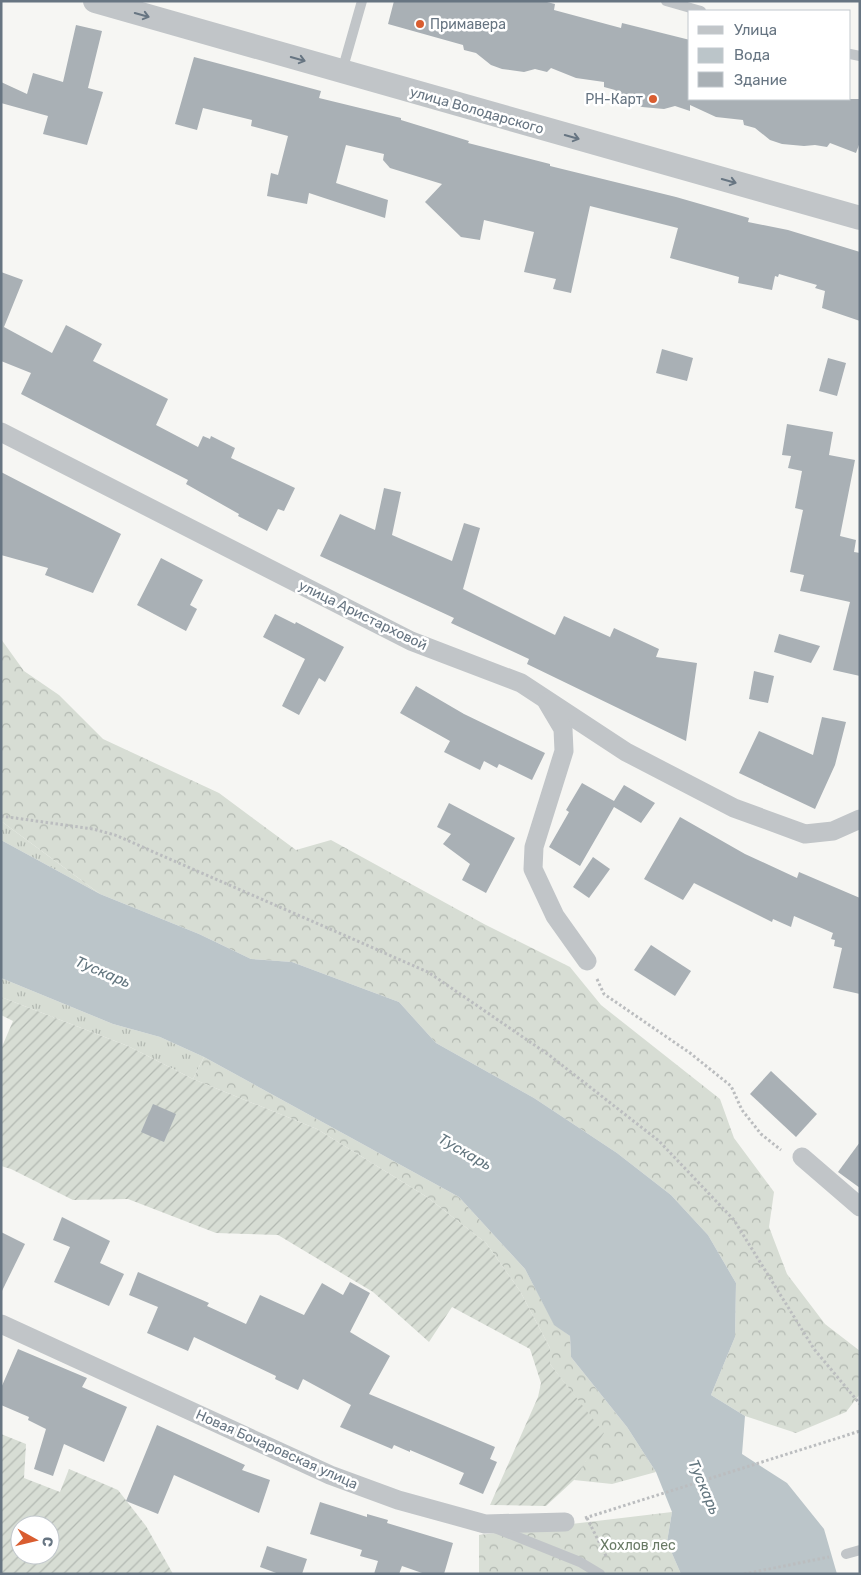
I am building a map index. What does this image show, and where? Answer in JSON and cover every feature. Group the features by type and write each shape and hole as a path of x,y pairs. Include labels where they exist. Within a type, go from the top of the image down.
{"street":[{"name":"улица Володарского","path":"95,1 860,218"},
{"name":"улица Аристарховой","path":"1,432 410,641 521,683 626,752 734,808 805,834 833,832 860,819"},
{"path":"545,699 562,729 564,751 534,847 533,869 555,916 587,962"},
{"path":"802,1157 860,1207"},
{"name":"Новая Бочаровская улица","path":"1,1324 330,1475 398,1500 485,1524 565,1522"}],"lane":[{"path":"342,72 362,1"},
{"path":"666,1 698,10"},
{"path":"485,1524 580,1562 600,1574"},
{"path":"846,1554 860,1550"}],"path":[{"path":"1,816 93,829 115,835 428,972 549,1056 659,1141 734,1220 814,1350 860,1404"},
{"path":"587,962 604,994 690,1052 731,1086 742,1110 761,1134 783,1152 802,1157"},
{"path":"610,1566 587,1518 860,1431"},
{"path":"744,1574 846,1554"}],"green space":[{"path":"1,639 24,671 59,695 103,739 219,793 296,850 331,840 484,924 570,967 601,1005 720,1099 734,1138 774,1192 769,1227 787,1274 825,1324 860,1351 860,1394 846,1412 796,1433 745,1416 711,1395 735,1337 736,1283 708,1235 671,1195 617,1153 534,1098 436,1043 399,1002 292,962 251,959 199,934 100,894 1,821"},
{"path":"1,821 100,894 1,840"},
{"path":"1,978 113,1024 160,1037 204,1057 193,1079 128,1046 1,997"},
{"path":"1,997 128,1046 193,1079 317,1129 427,1197 486,1243 520,1291 550,1348 550,1364 604,1433 574,1480 546,1506 490,1505 538,1397 541,1383 530,1349 452,1307 429,1342 373,1292 278,1235 216,1233 128,1199 73,1200 11,1169 1,1166 1,1049 13,1021 1,1015"},
{"path":"204,1057 459,1197 525,1269 554,1324 570,1336 571,1357 627,1427 656,1472 612,1484 574,1480 603,1433 550,1364 550,1348 520,1291 486,1243 427,1197 317,1129 193,1079"},
{"path":"1,1434 26,1444 24,1478 60,1492 69,1469 118,1490 146,1526 173,1574 1,1574"},
{"name":"Хохлов лес","path":"672,1512 667,1542 681,1574 479,1574 479,1535"}],"water":[{"name":"Тускарь","path":"1,840 100,894 199,934 251,959 292,962 399,1002 436,1043 534,1098 617,1153 671,1195 708,1235 736,1283 735,1337 711,1395 745,1416 742,1454 787,1483 824,1529 837,1574 681,1574 667,1542 672,1512 656,1472 627,1427 571,1357 570,1336 554,1325 525,1269 459,1197 204,1057 160,1037 113,1024 1,978"}],"building":[{"path":"394,1 543,1 555,4 554,10 621,28 622,23 688,40 688,100 860,99 860,142 856,153 830,143 827,147 782,144 770,140 755,128 744,125 743,120 716,117 690,105 690,111 675,106 664,109 642,107 630,102 615,90 604,87 604,82 576,78 551,68 547,72 535,69 524,72 502,69 491,65 476,53 464,50 463,45 388,24"},
{"path":"76,25 102,31 88,88 103,92 87,145 43,134 48,116 1,103 1,82 27,94 33,73 63,82"},
{"path":"194,57 321,91 319,98 401,118 401,120 469,141 468,143 550,164 550,166 676,197 749,218 748,222 788,230 860,252 860,321 822,308 825,291 815,288 817,285 779,274 778,277 775,276 772,290 738,283 739,277 670,258 678,228 590,206 571,293 553,289 556,279 524,272 534,232 484,220 480,240 461,237 425,202 442,184 390,168 383,160 384,154 346,145 336,183 388,200 385,218 309,193 307,204 267,196 271,173 278,175 288,136 251,126 252,120 203,108 197,130 175,124"},
{"path":"1,272 23,280 4,327 52,353 66,325 102,344 93,361 168,399 156,425 198,447 203,436 210,439 211,436 235,448 231,458 295,488 284,511 278,509 267,531 238,516 239,514 186,484 188,480 21,394 31,373 1,361"},
{"path":"662,349 693,358 687,381 656,373"},
{"path":"828,358 846,363 837,396 819,391"},
{"path":"787,424 833,432 829,455 855,460 840,536 856,540 854,552 860,553 860,676 833,670 850,602 800,591 804,575 790,572 803,510 795,508 802,471 788,468 791,456 782,455"},
{"path":"1,472 121,534 93,593 45,575 48,568 1,555"},
{"path":"384,488 401,492 392,535 452,561 464,523 480,528 463,589 555,635 564,616 610,637 614,628 659,649 656,657 697,663 686,741 527,664 529,659 451,623 454,618 320,556 340,514 375,530"},
{"path":"161,558 203,580 190,605 197,609 186,631 137,605"},
{"path":"275,614 295,624 296,622 344,647 325,682 319,678 299,715 282,706 305,659 263,637"},
{"path":"779,634 820,646 811,663 774,652"},
{"path":"754,671 774,676 768,703 749,699"},
{"path":"416,686 464,714 545,753 532,780 499,764 497,768 484,761 480,770 444,752 450,741 400,713"},
{"path":"822,717 846,722 835,765 815,809 739,773 759,731 813,755"},
{"path":"582,783 614,801 624,785 655,803 641,823 614,807 580,866 549,847 569,812 566,810"},
{"path":"449,803 515,838 486,893 462,880 470,864 443,844 451,834 437,827"},
{"path":"680,817 745,854 797,878 799,872 860,898 860,994 833,988 842,948 834,946 835,940 831,939 833,933 794,916 791,927 773,919 772,922 694,883 683,900 644,879"},
{"path":"593,857 610,869 589,898 573,887"},
{"path":"651,945 691,971 675,996 634,970"},
{"path":"771,1071 817,1114 796,1137 750,1094"},
{"path":"153,1104 176,1114 164,1142 141,1132"},
{"path":"860,1142 860,1188 838,1172"},
{"path":"62,1217 110,1241 100,1263 124,1274 109,1306 54,1282 70,1247 53,1240"},
{"path":"1,1232 25,1244 1,1293"},
{"path":"138,1272 209,1303 207,1306 246,1324 260,1295 304,1315 322,1283 343,1295 350,1282 370,1293 350,1332 390,1356 369,1394 495,1447 490,1459 497,1462 483,1494 459,1484 464,1473 410,1450 410,1452 394,1445 392,1449 340,1427 351,1405 303,1379 298,1390 275,1379 276,1376 194,1337 188,1351 147,1333 158,1307 129,1295"},
{"path":"18,1349 87,1378 82,1387 127,1407 104,1462 64,1444 53,1476 34,1469 46,1429 28,1420 29,1417 1,1405 1,1388"},
{"path":"157,1425 245,1465 242,1470 270,1480 259,1513 174,1475 158,1514 126,1501"},
{"path":"320,1502 367,1517 367,1514 388,1520 387,1523 453,1543 444,1574 425,1574 402,1566 399,1574 374,1574 378,1561 360,1556 362,1550 310,1534"},
{"path":"267,1546 307,1559 302,1574 279,1574 260,1567"}],"place":[{"name":"Примавера","path":"420,24"},
{"name":"РН-Карт","path":"653,99"}]}
